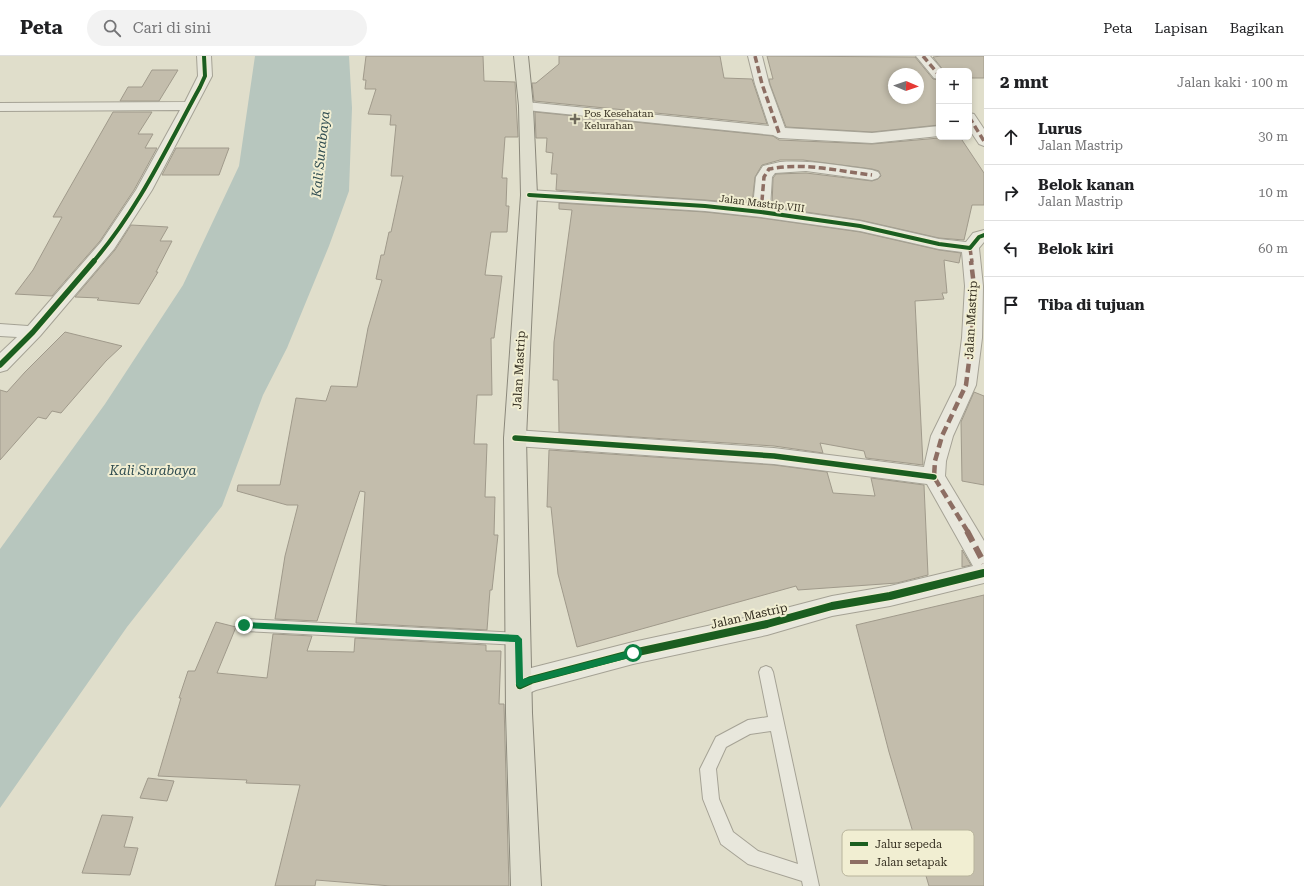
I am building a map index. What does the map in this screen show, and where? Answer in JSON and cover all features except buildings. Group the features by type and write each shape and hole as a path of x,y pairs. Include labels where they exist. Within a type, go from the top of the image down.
{"main road":[{"name":"Jalan Mastrip","path":"521,56 526,106 529,195 515,438 518,639 526,886"}],"street":[{"path":"0,365 33,332 108,245 144,190 190,106 205,76 204,56"},
{"path":"756,56 762,84 779,133"},
{"path":"923,56 936,71"},
{"path":"0,107 190,106"},
{"path":"526,106 779,133 872,138 936,131"},
{"path":"974,123 984,141"},
{"path":"761,212 764,177 769,169 784,166 872,175"},
{"name":"Jalan Mastrip VIII","path":"529,195 705,206 761,212 860,226 939,244 977,242"},
{"name":"Jalan Mastrip","path":"934,477 935,461 942,436 966,385 972,338 977,242"},
{"path":"0,330 33,332"},
{"path":"515,438 774,456 934,477 968,533 984,563"},
{"name":"Jalan Mastrip","path":"520,685 532,680 633,653 766,624 832,606 890,596 984,573"}],"lane":[{"path":"244,625 518,639"},
{"path":"766,672 809,880"},
{"path":"776,723 748,727 721,742 708,769 711,799 727,838 754,858 809,880"}],"water":[{"name":"Kali Surabaya","path":"255,56 349,56 352,108 349,191 329,246 287,348 263,395 222,506 127,627 0,808 0,549 105,404 183,285 239,166"}],"marked path":[{"path":"755,56 762,84 779,133"},
{"path":"923,56 936,71"},
{"path":"972,122 984,141"},
{"path":"761,212 764,177 769,169 792,166 872,175"},
{"path":"970,248 974,286 972,338 966,385 942,436 935,461 934,477 968,533 984,563"}],"cycle path":[{"path":"0,365 33,332 108,245 144,190 200,87 205,76 204,56"},
{"path":"529,195 705,206 761,212 860,226 939,244 970,248 979,237 984,235"},
{"path":"515,438 774,456 934,477"},
{"path":"520,685 531,680 633,653 767,624 832,606 890,596 984,573"}],"place":[{"name":"Pos Kesehatan Kelurahan","path":"575,119"}],"route":[{"path":"244,625 518,639 520,685 532,680 633,653"}]}
